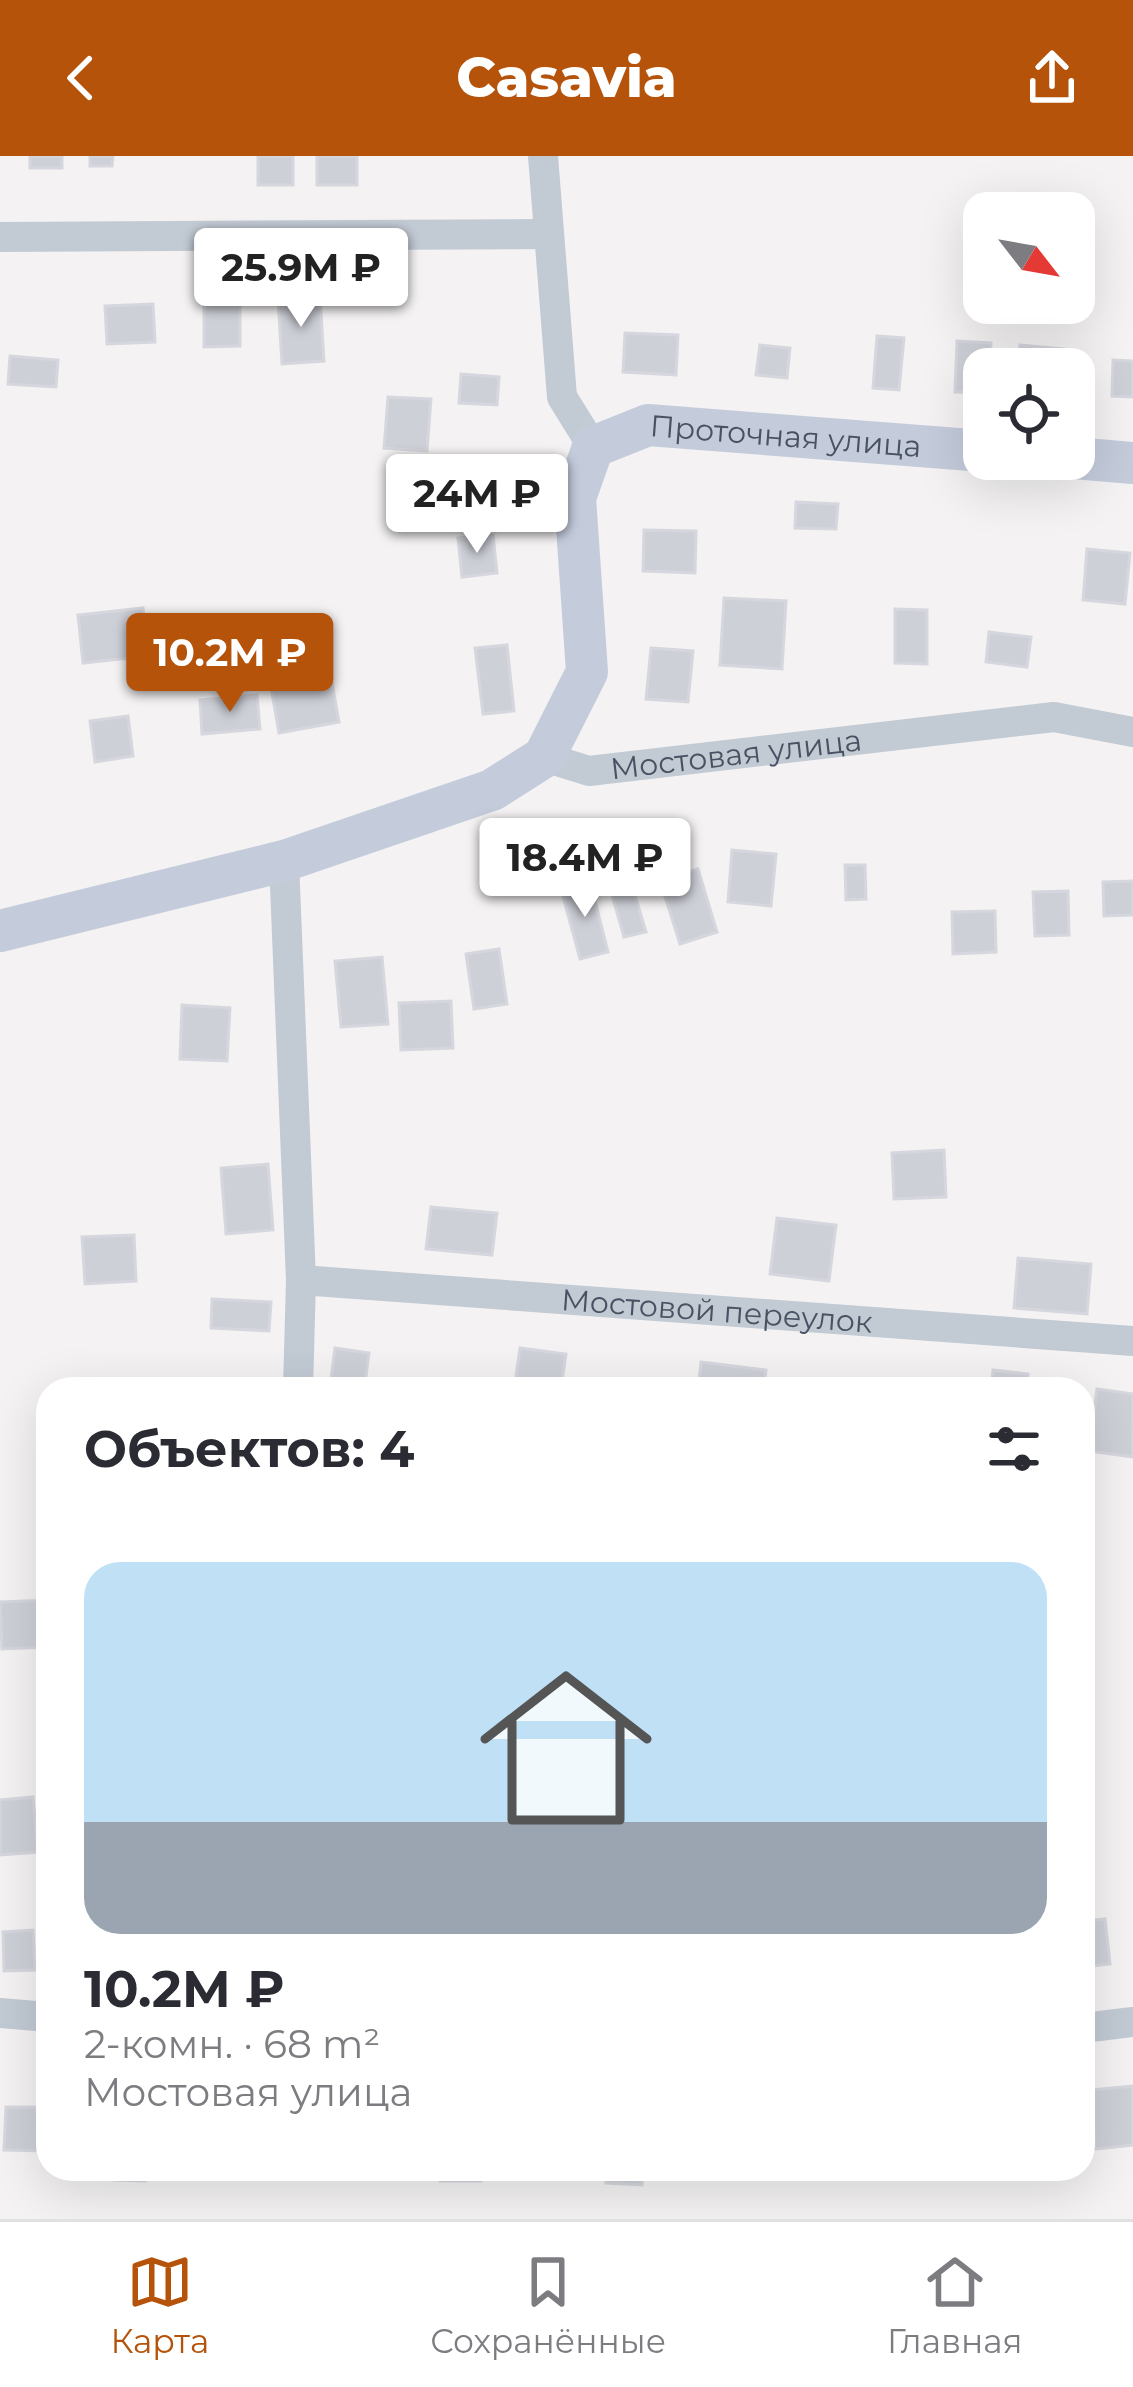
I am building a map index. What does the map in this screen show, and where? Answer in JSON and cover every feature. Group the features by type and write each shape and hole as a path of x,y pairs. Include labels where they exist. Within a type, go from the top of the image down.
{"street":[{"path":"0,932 284,861 492,790 544,758 587,672 575,497 593,447 562,397 543,156"},
{"path":"0,237 548,234"},
{"name":"Проточная улица","path":"593,447 649,425 963,449"},
{"path":"1095,460 1133,463"},
{"name":"Мостовая улица","path":"544,758 589,771 1054,716 1133,732"},
{"path":"284,861 301,1280 298,1377"},
{"name":"Мостовой переулок","path":"301,1280 1133,1341"},
{"path":"0,2013 36,2016"},
{"path":"1095,2027 1133,2022"}],"building":[{"path":"30,156 62,156 62,168 30,168"},
{"path":"90,156 113,156 112,166 90,166"},
{"path":"258,156 293,156 293,185 258,185"},
{"path":"317,156 357,156 357,185 317,185"},
{"path":"320,297 324,361 282,364 278,299"},
{"path":"153,304 155,342 107,344 105,306"},
{"path":"204,305 240,305 240,346 204,347"},
{"path":"625,333 678,335 676,375 623,372"},
{"path":"877,336 904,338 899,390 873,388"},
{"path":"957,341 991,343 991,348 963,348 963,392 955,392"},
{"path":"760,345 790,348 787,378 756,375"},
{"path":"10,356 58,360 56,387 8,384"},
{"path":"1113,360 1133,361 1133,397 1112,396"},
{"path":"461,374 499,377 497,405 459,403"},
{"path":"388,397 431,399 427,451 384,448"},
{"path":"796,502 838,504 836,529 795,528"},
{"path":"644,530 696,531 695,573 643,571"},
{"path":"493,535 497,573 462,577 458,538"},
{"path":"1087,549 1130,553 1125,604 1083,600"},
{"path":"724,598 786,601 782,669 720,665"},
{"path":"143,608 148,656 83,663 78,615"},
{"path":"895,609 927,610 927,664 895,663"},
{"path":"989,632 1031,637 1027,667 986,662"},
{"path":"507,645 514,711 483,714 475,648"},
{"path":"651,648 693,651 688,702 646,699"},
{"path":"327,654 339,722 279,733 267,665"},
{"path":"257,695 260,729 202,734 200,700"},
{"path":"128,716 133,756 95,762 90,721"},
{"path":"732,850 776,854 771,906 728,902"},
{"path":"845,865 865,865 866,899 846,900"},
{"path":"698,869 717,932 680,944 660,881"},
{"path":"590,881 608,952 580,959 561,889"},
{"path":"1133,881 1133,915 1104,916 1103,882"},
{"path":"631,882 646,932 624,937 610,888"},
{"path":"1068,891 1069,935 1035,936 1033,892"},
{"path":"995,911 996,952 953,954 952,912"},
{"path":"499,949 507,1004 474,1009 466,954"},
{"path":"382,957 388,1024 341,1027 335,961"},
{"path":"451,1001 453,1048 401,1050 399,1003"},
{"path":"182,1005 230,1008 227,1061 180,1059"},
{"path":"944,1150 946,1197 894,1199 892,1153"},
{"path":"268,1164 273,1230 226,1234 221,1168"},
{"path":"431,1207 497,1213 492,1255 426,1249"},
{"path":"777,1218 836,1225 829,1281 770,1274"},
{"path":"134,1235 136,1281 85,1284 82,1237"},
{"path":"1018,1258 1091,1264 1087,1314 1014,1308"},
{"path":"212,1299 271,1302 269,1331 211,1328"},
{"path":"335,1348 369,1353 366,1377 331,1377"},
{"path":"520,1348 566,1354 563,1377 516,1377"},
{"path":"701,1362 766,1370 765,1377 699,1377"},
{"path":"993,1370 1028,1374 1028,1377 992,1377"},
{"path":"1097,1389 1133,1394 1133,1457 1095,1452"},
{"path":"36,1600 36,1648 2,1649 0,1602"},
{"path":"33,1797 36,1852 0,1855 0,1800"},
{"path":"1105,1919 1110,1964 1095,1966 1095,1920"},
{"path":"33,1930 35,1970 4,1971 3,1932"},
{"path":"1133,2086 1133,2145 1095,2149 1095,2090"},
{"path":"6,2107 36,2107 36,2151 4,2150"},
{"path":"606,2181 642,2181 642,2185"}]}
